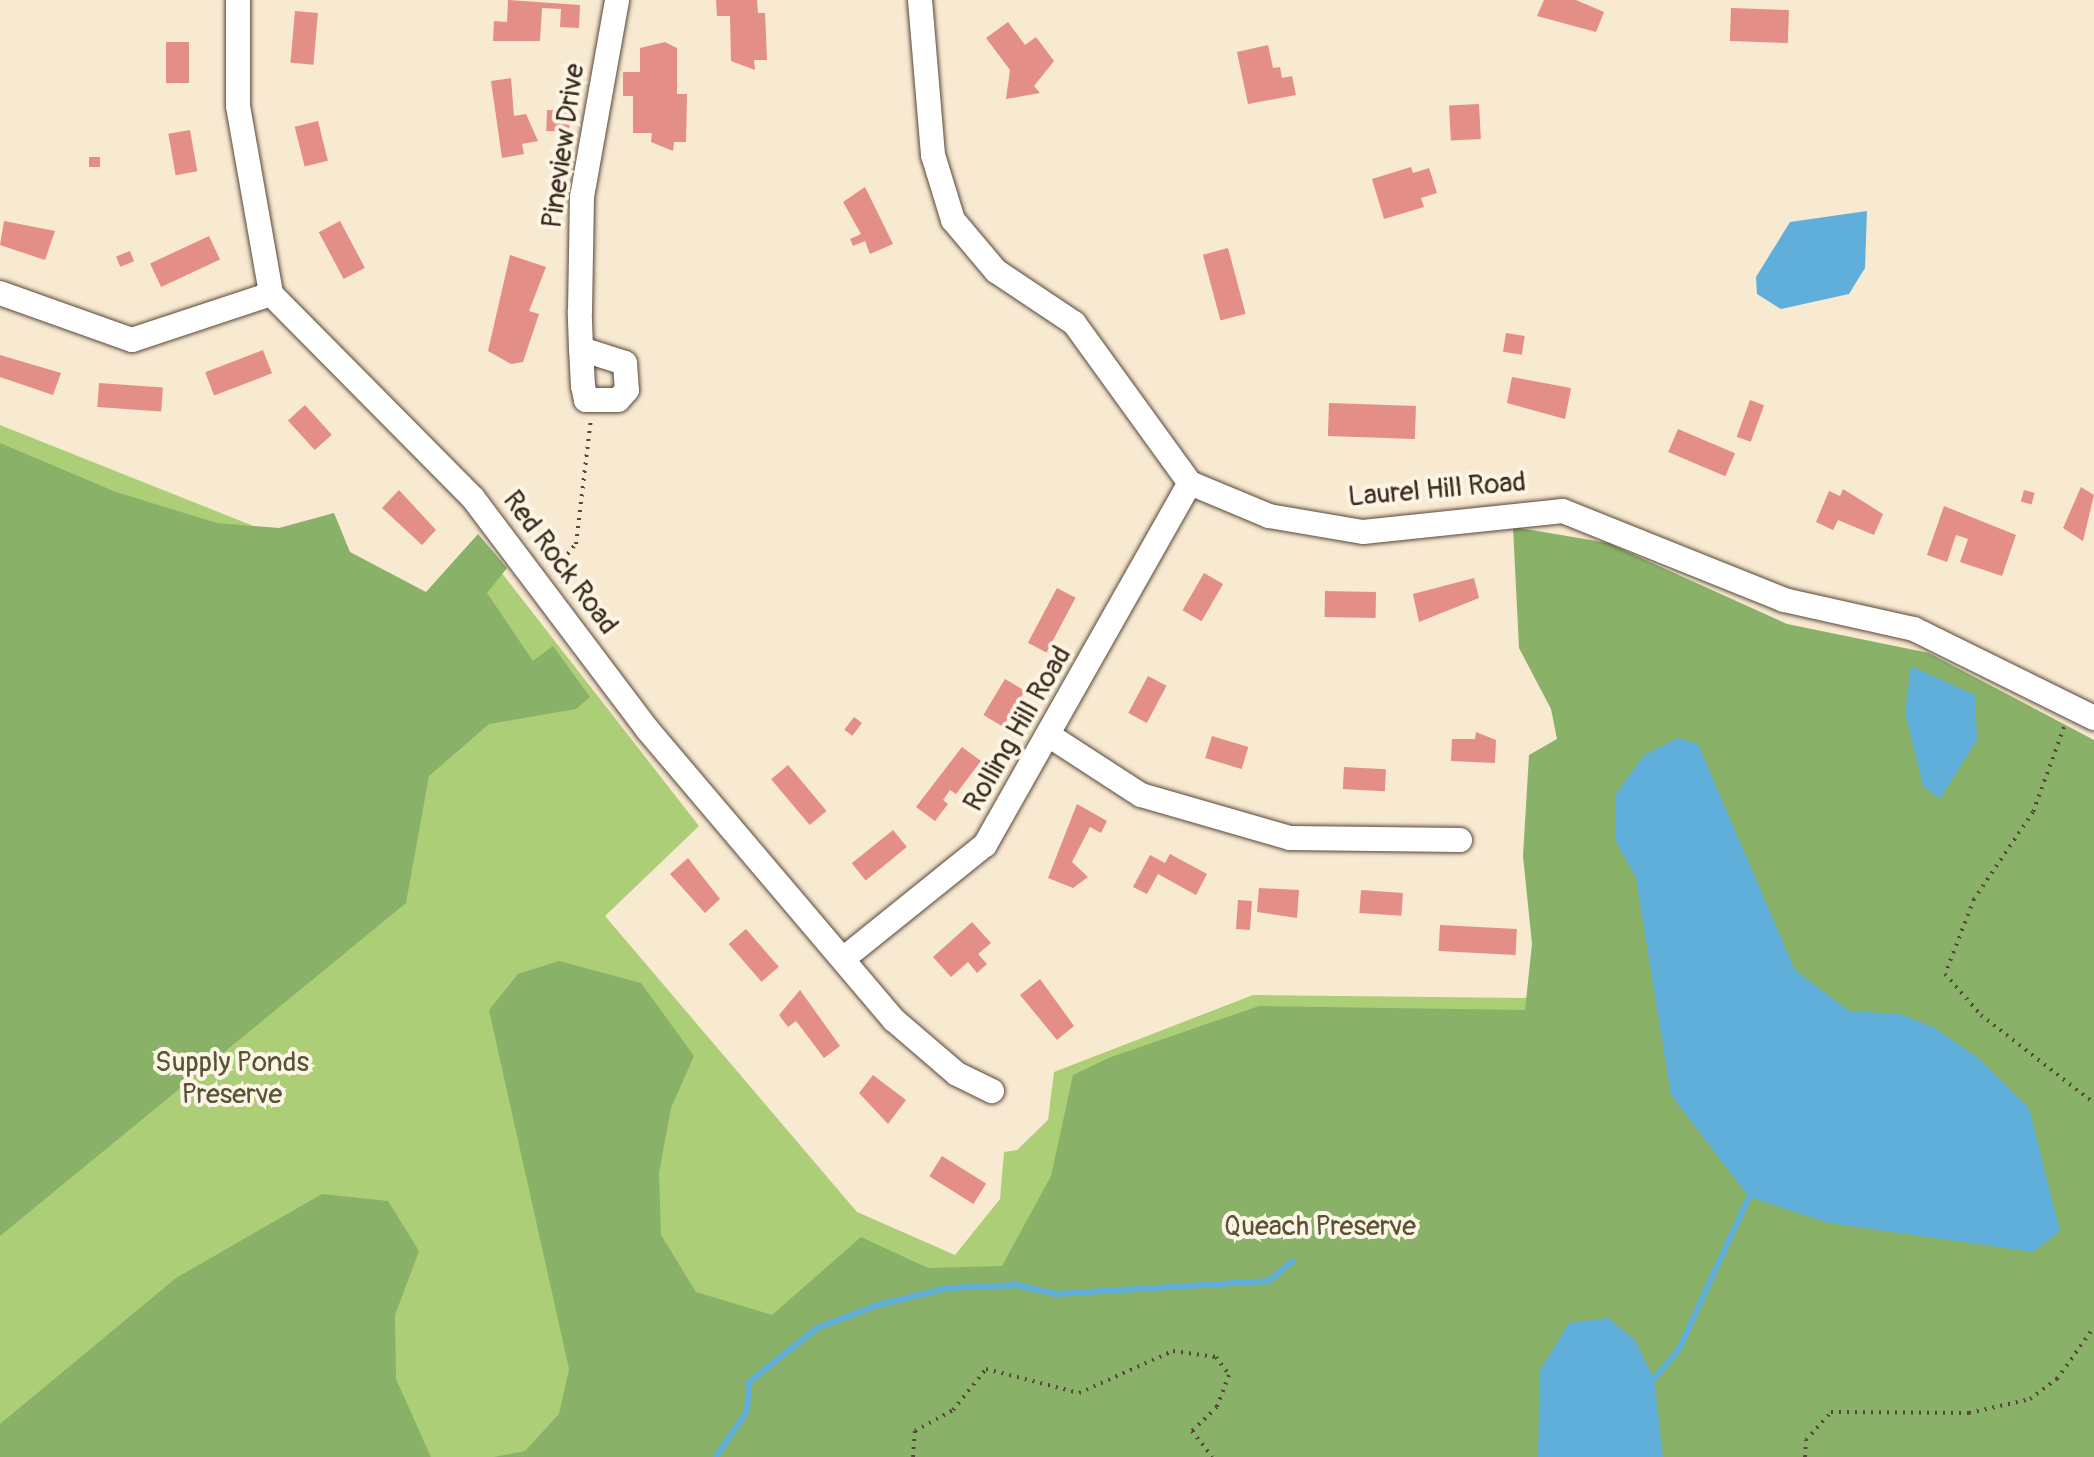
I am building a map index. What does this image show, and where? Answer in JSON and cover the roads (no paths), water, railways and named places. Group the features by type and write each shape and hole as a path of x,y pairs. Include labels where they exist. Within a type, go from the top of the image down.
{"street":[{"path":"0,293 132,340 271,294 238,106 238,0"},
{"name":"Pineview Drive","path":"581,349 613,355 629,374 618,400 596,406 586,400 581,349 582,197 617,0"},
{"path":"920,0 933,155 953,220 996,271 1074,323 1190,483"},
{"name":"Red Rock Road","path":"271,294 473,498 647,729 894,1020 957,1074 992,1091"},
{"name":"Laurel Hill Road","path":"1190,483 1269,516 1363,532 1563,511 1784,600 1914,629 2085,712"},
{"name":"Rolling Hill Road","path":"843,959 985,845 1050,736 1190,483"},
{"path":"1050,736 1141,795 1290,838 1460,840"}],"water":[{"path":"1867,211 1865,268 1849,294 1781,309 1757,294 1756,277 1790,222"},
{"path":"1911,666 1975,695 1977,740 1940,799 1923,786 1905,712"},
{"path":"1678,738 1698,744 1795,970 1849,1011 1900,1014 1933,1027 1977,1057 2029,1108 2060,1231 2033,1252 1829,1223 1749,1197 1671,1095 1636,878 1615,839 1615,795 1644,755"},
{"path":"1608,1318 1635,1340 1654,1379 1663,1457 1538,1457 1540,1370 1569,1323"}],"waterway":[{"path":"1654,1379 1679,1349 1749,1197"},
{"path":"716,1457 747,1411 749,1382 817,1328 878,1305 948,1288 1017,1285 1055,1294 1269,1281 1293,1261"}],"park label":[{"name":"Supply Ponds Preserve","path":"232,1079"},
{"name":"Queach Preserve","path":"1320,1227"}]}
